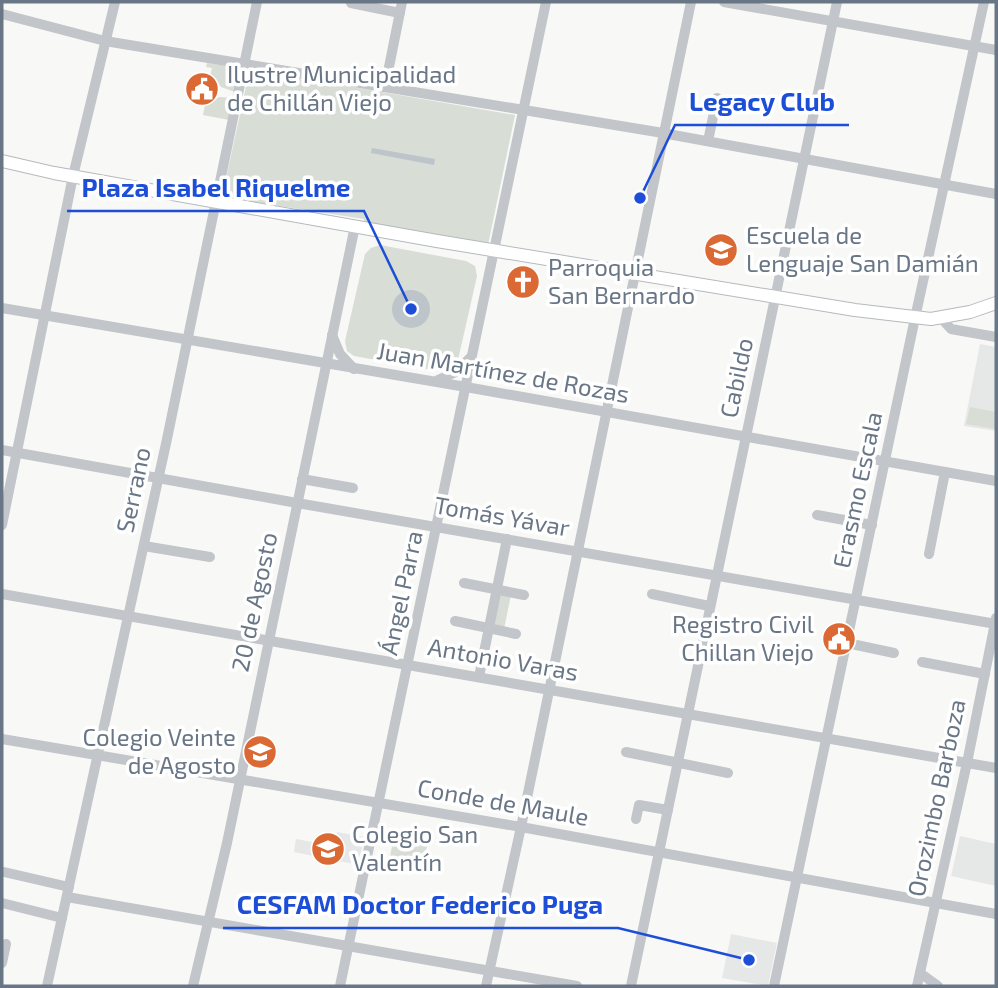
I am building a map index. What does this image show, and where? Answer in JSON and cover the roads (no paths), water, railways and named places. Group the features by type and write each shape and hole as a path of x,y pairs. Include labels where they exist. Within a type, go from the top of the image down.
{"main road":[{"path":"2,161 54,173"},
{"path":"2,168 73,176 634,274 915,318 941,318 971,312 996,303"}],"street":[{"path":"2,518 73,176 115,2"},
{"name":"Serrano","path":"47,986 159,477 257,2"},
{"path":"385,87 402,2"},
{"name":"Ángel Parra","path":"340,986 546,2"},
{"path":"486,986 691,2"},
{"path":"724,2 996,50"},
{"name":"Cabildo","path":"631,986 837,2"},
{"name":"Erasmo Escala","path":"774,986 984,2"},
{"path":"351,3 400,13"},
{"path":"2,15 105,41 664,133 996,194"},
{"path":"708,141 717,99"},
{"name":"20 de Agosto","path":"194,986 240,779 355,226"},
{"name":"Juan Martínez de Rozas","path":"2,308 607,411 996,481"},
{"path":"941,318 951,328 996,337"},
{"path":"332,335 340,354 354,369"},
{"path":"435,382 456,372 473,356"},
{"name":"Tomás Yávar","path":"2,450 437,528 996,622"},
{"path":"929,554 945,472"},
{"path":"302,478 354,488"},
{"path":"817,515 872,526"},
{"path":"478,677 508,540"},
{"path":"144,546 210,557"},
{"path":"464,583 524,595"},
{"name":"Antonio Varas","path":"2,594 996,768"},
{"path":"652,594 709,606"},
{"path":"455,621 516,634"},
{"name":"Orozimbo Barboza","path":"917,986 968,763 996,622"},
{"path":"847,643 894,653"},
{"path":"922,662 985,674"},
{"name":"Conde de Maule","path":"2,739 521,827 996,914"},
{"path":"626,751 728,773"},
{"path":"636,819 639,805 668,810"},
{"path":"4,872 68,892 208,921 577,986"},
{"path":"2,903 62,918"},
{"path":"2,959 6,944"},
{"path":"920,973 939,986"}],"place":[{"name":"Ilustre Municipalidad de Chillán Viejo","path":"202,89"},
{"name":"Legacy Club","path":"640,198"},
{"name":"Escuela de Lenguaje San Damián","path":"721,250"},
{"name":"Parroquia San Bernardo","path":"523,282"},
{"name":"Plaza Isabel Riquelme","path":"411,309"},
{"name":"Registro Civil Chillan Viejo","path":"839,639"},
{"name":"Colegio Veinte de Agosto","path":"260,752"},
{"name":"Colegio San Valentín","path":"328,849"},
{"name":"CESFAM Doctor Federico Puga","path":"749,960"}]}
